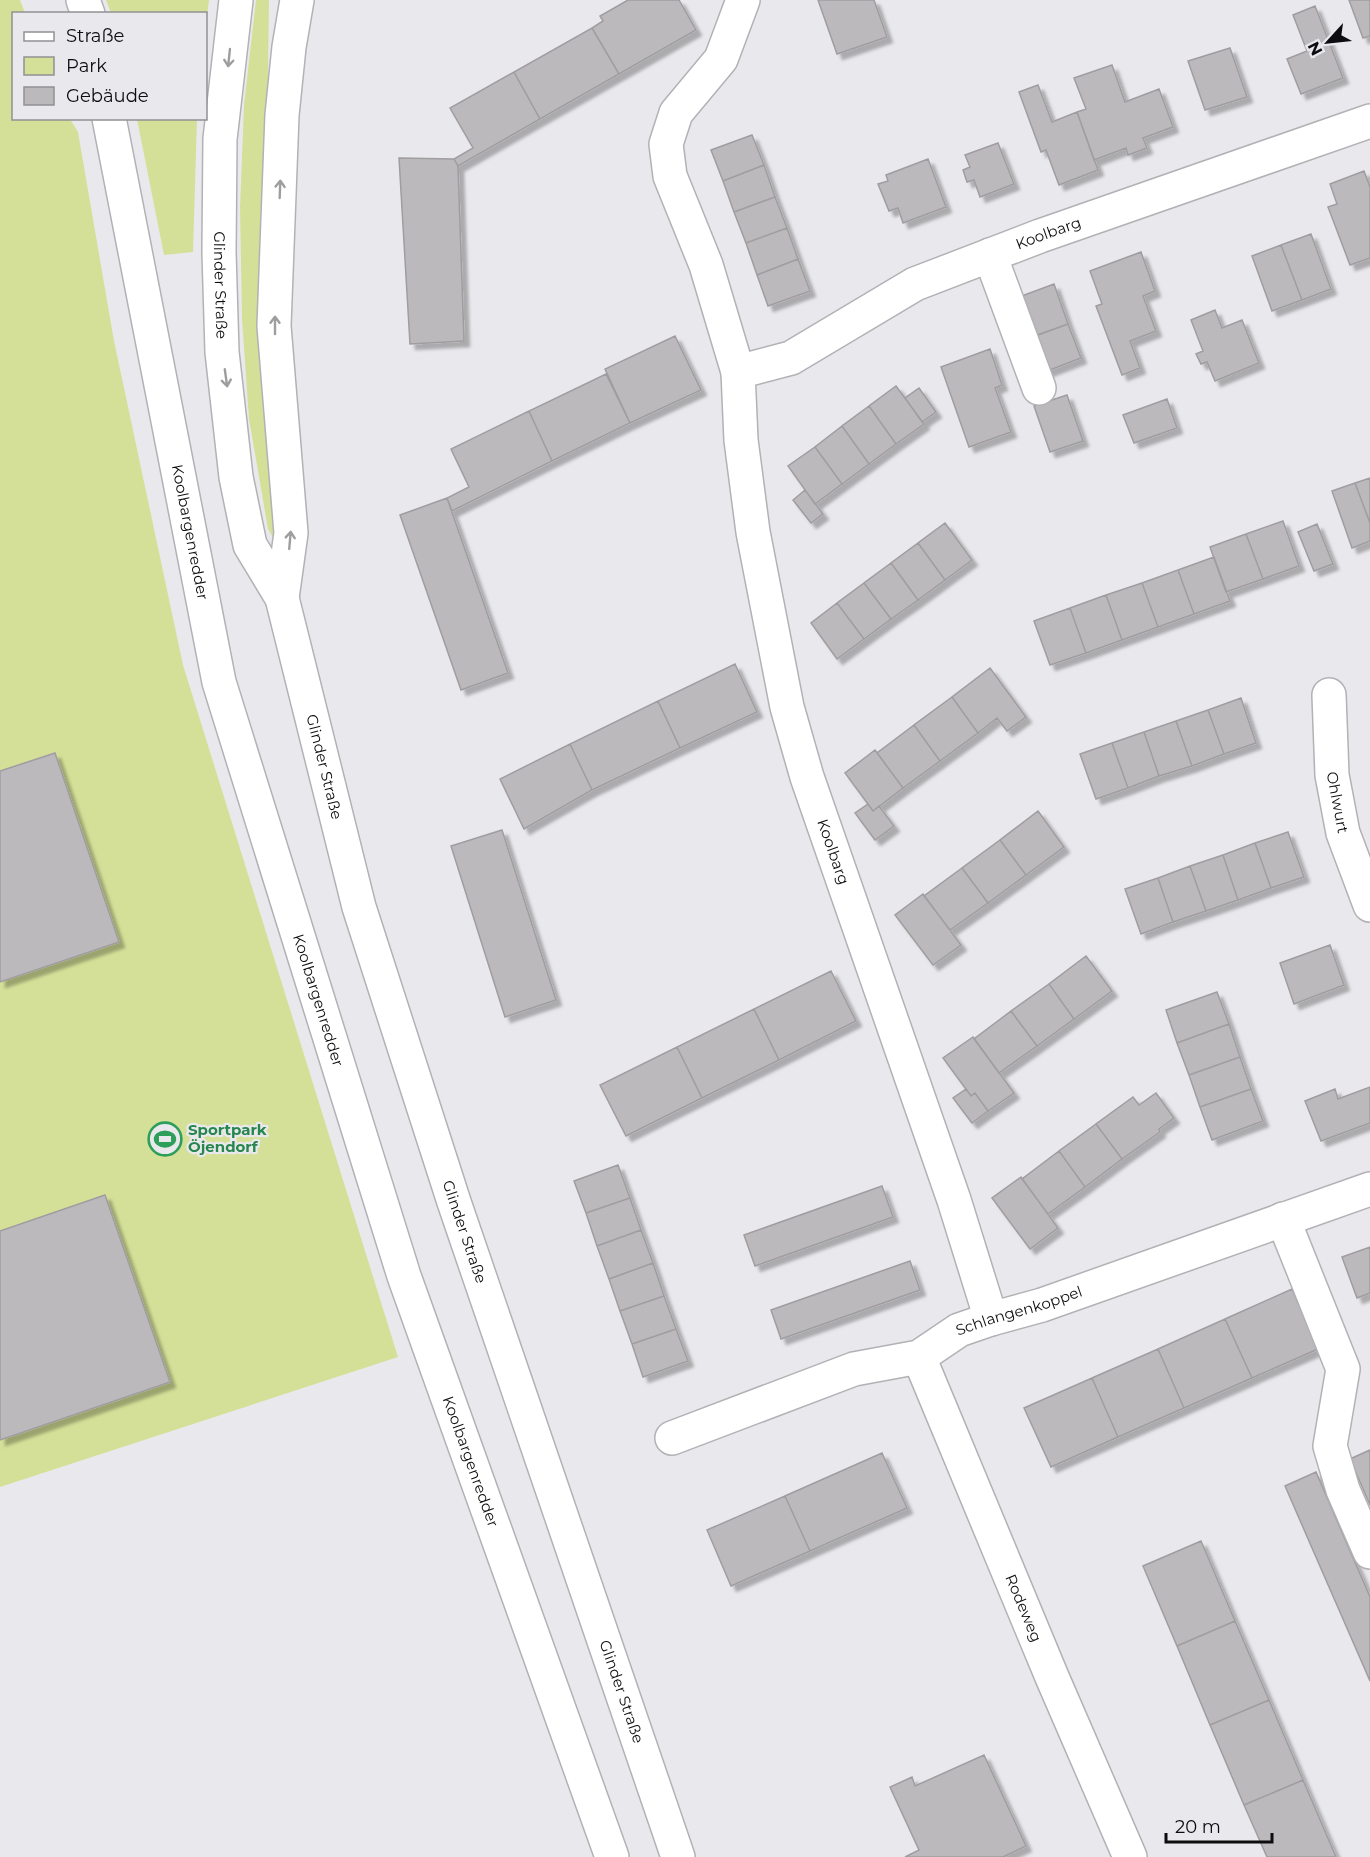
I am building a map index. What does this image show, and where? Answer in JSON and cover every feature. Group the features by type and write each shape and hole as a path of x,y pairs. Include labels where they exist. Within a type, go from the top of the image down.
{"street":[{"name":"Glinder Straße","path":"236,0 220,139 219,252 222,352 236,477 250,544 282,598 359,907 454,1202 678,1857"},
{"name":"Glinder Straße","path":"282,598 291,533 274,326 282,115 289,47 297,0"},
{"name":"Koolbarg","path":"743,0 722,59 676,113 666,144 670,176 706,266 738,372 741,440 753,532 787,707 807,777 954,1200 991,1319"},
{"name":"Koolbargenredder","path":"109,120 219,682 405,1276 612,1857"},
{"name":"Koolbarg","path":"738,372 791,358 915,284 1040,236 1370,121"},
{"path":"990,255 1039,388"},
{"name":"Ohlwurt","path":"1329,695 1332,775 1343,832 1370,904"},
{"name":"Schlangenkoppel","path":"672,1438 854,1369 919,1357 959,1330 1041,1305 1370,1189"},
{"path":"1284,1219 1343,1370 1330,1446 1343,1490 1370,1552"},
{"name":"Rodeweg","path":"919,1357 1052,1677 1130,1857"}],"green space":[{"name":"Sportpark Öjendorf","path":"0,0 20,0 25,12 12,12 12,120 71,120 78,132 114,341 183,665 398,1357 0,1487"},
{"path":"106,0 209,0 207,16 207,12 111,12"},
{"path":"256,0 269,0 267,154 280,528 274,539 268,529 249,419 242,319 240,208 244,105"},
{"path":"137,120 197,120 193,252 164,255"}],"building":[{"path":"628,0 679,0 696,30 619,74 592,28 603,21 600,16"},
{"path":"818,0 874,0 887,37 837,54"},
{"path":"1349,0 1370,0 1370,36 1363,38"},
{"path":"1315,6 1343,78 1301,94 1287,59 1307,51 1293,15"},
{"path":"592,28 619,74 540,119 514,72"},
{"path":"1230,48 1247,97 1205,110 1188,61"},
{"path":"1112,65 1125,102 1159,89 1173,127 1143,138 1147,148 1128,155 1126,148 1094,160 1077,112 1086,109 1074,78"},
{"path":"514,72 540,119 458,166 454,159 473,148 450,108"},
{"path":"1038,85 1052,122 1077,112 1098,170 1059,185 1046,150 1041,152 1019,92"},
{"path":"752,135 764,165 723,181 711,150"},
{"path":"998,143 1014,184 980,197 974,180 967,182 963,170 970,167 965,155"},
{"path":"399,158 454,159 458,166 464,341 410,344"},
{"path":"928,159 946,207 903,223 898,208 889,211 878,184 888,181 886,175"},
{"path":"764,165 775,197 734,212 723,181"},
{"path":"1364,171 1370,187 1370,258 1350,265 1328,207 1337,204 1330,184"},
{"path":"775,197 787,228 746,243 734,212"},
{"path":"787,228 798,259 757,275 746,243"},
{"path":"1311,234 1331,289 1302,300 1281,245"},
{"path":"1281,245 1302,300 1272,311 1252,256"},
{"path":"1141,252 1155,291 1143,296 1156,331 1130,341 1140,368 1122,375 1096,306 1102,304 1090,271"},
{"path":"798,259 810,291 768,306 757,275"},
{"path":"1054,284 1068,324 1026,339 1011,300"},
{"path":"1215,310 1222,328 1242,320 1259,363 1215,381 1207,362 1201,364 1196,354 1203,351 1191,320"},
{"path":"1068,324 1081,358 1042,373 1030,338"},
{"path":"675,336 701,390 630,423 605,369"},
{"path":"990,349 1002,385 995,388 1011,432 969,447 941,367"},
{"path":"606,374 630,423 552,461 529,411"},
{"path":"896,386 924,424 896,444 869,406"},
{"path":"919,388 936,412 922,422 905,398"},
{"path":"1067,395 1083,441 1050,452 1034,406"},
{"path":"1167,399 1177,428 1134,443 1123,415"},
{"path":"869,406 896,444 869,464 842,426"},
{"path":"529,411 552,461 452,511 447,498 469,487 451,449"},
{"path":"842,426 869,464 842,484 815,447"},
{"path":"815,447 842,484 815,504 788,466"},
{"path":"1370,478 1370,523 1355,483"},
{"path":"1355,483 1370,523 1370,541 1352,548 1332,491"},
{"path":"805,490 823,514 811,523 793,500"},
{"path":"447,498 508,673 461,690 400,515"},
{"path":"1283,521 1299,566 1263,579 1246,534"},
{"path":"945,523 972,560 945,580 918,543"},
{"path":"1317,524 1333,564 1314,571 1298,532"},
{"path":"1246,534 1263,579 1226,592 1210,547"},
{"path":"918,543 945,580 918,600 891,563"},
{"path":"1214,557 1230,601 1194,614 1178,570"},
{"path":"891,563 918,600 891,619 864,583"},
{"path":"1178,570 1194,614 1158,627 1142,583"},
{"path":"864,583 891,619 864,639 837,603"},
{"path":"1142,583 1158,627 1122,640 1106,595"},
{"path":"1106,595 1122,640 1086,653 1070,608"},
{"path":"837,603 864,639 837,659 811,623"},
{"path":"1070,608 1086,653 1050,665 1034,621"},
{"path":"735,664 757,712 680,748 658,701"},
{"path":"990,668 1026,717 1007,731 997,718 978,733 952,697"},
{"path":"952,697 978,733 940,761 914,725"},
{"path":"1241,698 1256,743 1224,754 1208,710"},
{"path":"658,701 680,748 592,790 570,744"},
{"path":"1208,710 1224,754 1192,766 1176,721"},
{"path":"1176,721 1192,766 1159,776 1144,732"},
{"path":"914,725 940,761 903,788 877,753"},
{"path":"1144,732 1159,776 1128,788 1112,743"},
{"path":"1112,743 1128,788 1096,799 1080,754"},
{"path":"570,744 592,790 524,829 500,779"},
{"path":"875,750 903,788 873,811 845,773"},
{"path":"55,753 119,942 0,982 0,771"},
{"path":"868,804 873,811 879,806 894,826 875,840 855,813"},
{"path":"1038,811 1064,847 1026,875 1000,840"},
{"path":"502,830 556,1000 505,1017 451,846"},
{"path":"1288,832 1304,877 1271,888 1255,843"},
{"path":"1000,840 1026,875 988,903 962,868"},
{"path":"1255,843 1271,888 1238,900 1223,855"},
{"path":"1223,855 1238,900 1206,911 1190,866"},
{"path":"1190,866 1206,911 1173,922 1158,878"},
{"path":"962,868 988,903 950,930 924,896"},
{"path":"1158,878 1173,922 1141,934 1125,889"},
{"path":"923,894 961,945 933,965 895,915"},
{"path":"1330,945 1344,985 1294,1004 1280,963"},
{"path":"1086,956 1112,991 1074,1019 1049,984"},
{"path":"831,971 856,1021 779,1060 754,1009"},
{"path":"1049,984 1074,1019 1037,1046 1011,1011"},
{"path":"1217,992 1229,1024 1177,1043 1166,1010"},
{"path":"754,1009 779,1060 702,1098 677,1047"},
{"path":"1011,1011 1037,1046 999,1073 974,1039"},
{"path":"1229,1024 1240,1057 1189,1075 1177,1043"},
{"path":"973,1037 1014,1093 988,1111 975,1093 971,1096 943,1058"},
{"path":"677,1047 702,1098 626,1136 600,1085"},
{"path":"1240,1057 1251,1089 1200,1107 1189,1075"},
{"path":"1370,1087 1370,1123 1321,1141 1305,1101 1335,1089 1338,1099"},
{"path":"966,1089 971,1096 975,1093 988,1111 972,1123 953,1098"},
{"path":"1251,1089 1263,1121 1212,1140 1200,1107"},
{"path":"1156,1093 1174,1118 1159,1129 1160,1132 1122,1159 1096,1124 1133,1097 1139,1105"},
{"path":"1096,1124 1122,1159 1085,1187 1059,1151"},
{"path":"1059,1151 1085,1187 1048,1214 1022,1179"},
{"path":"618,1165 630,1198 586,1213 574,1181"},
{"path":"1021,1177 1058,1228 1030,1249 992,1198"},
{"path":"882,1186 893,1217 755,1266 744,1235"},
{"path":"105,1195 170,1382 0,1440 0,1231"},
{"path":"630,1198 641,1230 597,1246 586,1213"},
{"path":"641,1230 653,1263 609,1279 597,1246"},
{"path":"1370,1247 1370,1293 1357,1298 1342,1257"},
{"path":"910,1261 920,1290 781,1339 771,1310"},
{"path":"653,1263 664,1296 620,1311 609,1279"},
{"path":"1292,1289 1318,1349 1252,1378 1225,1319"},
{"path":"664,1296 676,1329 632,1344 620,1311"},
{"path":"1225,1319 1252,1378 1184,1408 1158,1349"},
{"path":"676,1329 688,1361 643,1377 632,1344"},
{"path":"1158,1349 1184,1408 1118,1437 1092,1378"},
{"path":"1092,1378 1118,1437 1051,1467 1024,1408"},
{"path":"1370,1450 1370,1505 1350,1459"},
{"path":"882,1453 907,1508 810,1551 785,1496"},
{"path":"1316,1472 1370,1597 1370,1681 1285,1486"},
{"path":"785,1496 810,1551 731,1586 707,1530"},
{"path":"1201,1541 1235,1621 1177,1646 1143,1566"},
{"path":"1235,1621 1269,1700 1210,1725 1177,1646"},
{"path":"1269,1700 1303,1780 1244,1805 1210,1725"},
{"path":"984,1755 1026,1846 1003,1857 905,1857 919,1850 890,1787 912,1777 915,1786"},
{"path":"1303,1780 1336,1857 1267,1857 1244,1805"}],"place":[{"name":"Sportpark Öjendorf","path":"165,1139"}]}
